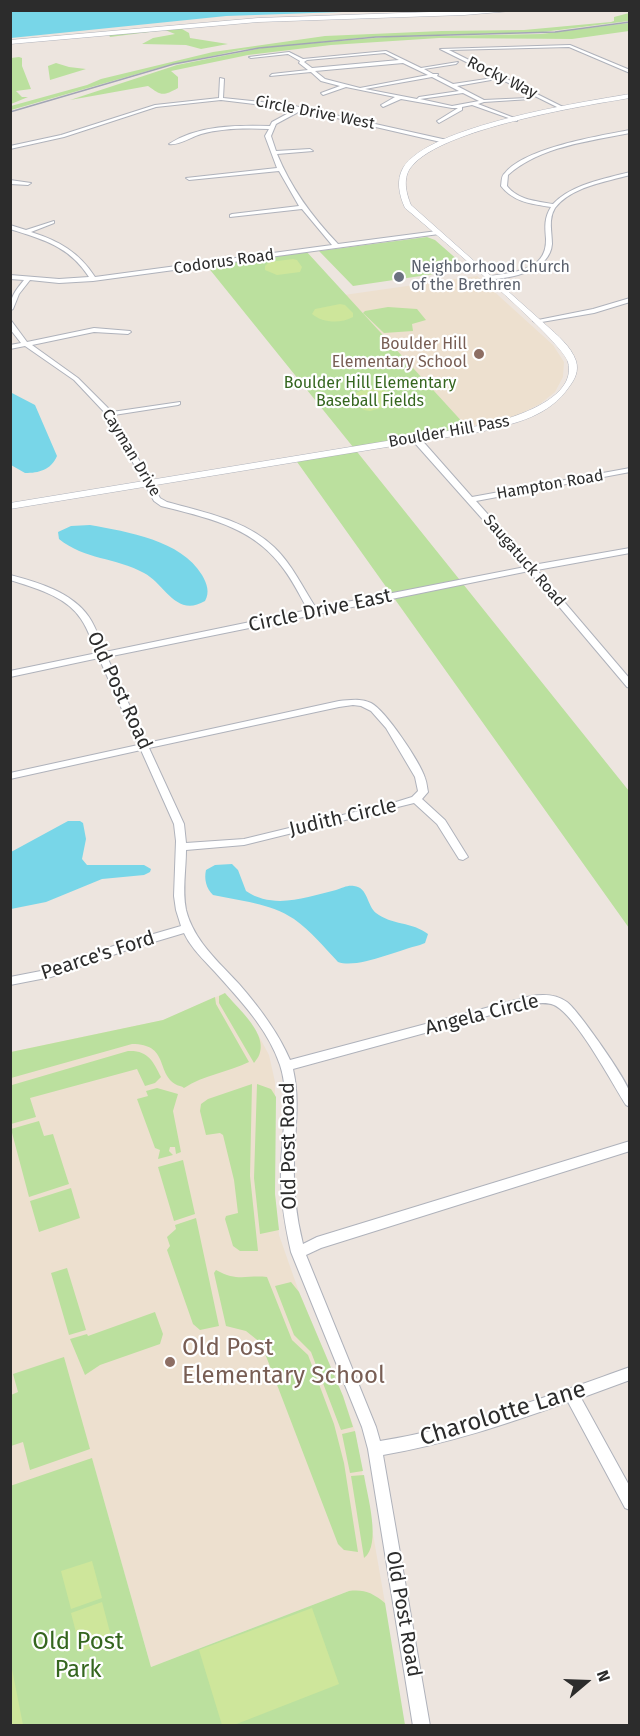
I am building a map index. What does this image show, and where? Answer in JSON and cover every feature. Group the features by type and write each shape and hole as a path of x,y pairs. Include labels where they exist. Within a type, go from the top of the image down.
{"street":[{"path":"10,42 246,21 353,16 438,16 521,10"},
{"name":"Rocky Way","path":"561,108 442,49 570,46 630,72"},
{"path":"251,57 289,53 302,60 380,52 392,53 483,101"},
{"path":"302,60 301,62 323,80 442,106 528,99"},
{"path":"273,75 408,61"},
{"path":"422,68 456,63"},
{"path":"359,89 369,85 436,75"},
{"path":"221,99 222,79"},
{"path":"455,85 490,79"},
{"path":"323,94 344,86"},
{"path":"413,100 466,91"},
{"name":"Boulder Hill Pass","path":"10,506 484,428 521,419 547,406 562,393 571,378 572,362 560,344 536,321 408,206 403,195 402,179 414,159 445,141 561,108 630,96"},
{"path":"383,106 400,97"},
{"name":"Circle Drive West","path":"10,148 62,136 155,106 221,99 265,102 301,108 445,141"},
{"path":"473,104 515,120"},
{"path":"438,122 460,109 460,106"},
{"path":"301,108 280,118 270,128 268,136 293,194 312,222 337,247"},
{"path":"172,144 192,134 219,128 270,128"},
{"path":"555,206 530,202 511,194 504,186 505,175 518,164 551,151 630,131"},
{"path":"275,153 310,151"},
{"path":"189,178 281,169"},
{"path":"487,278 532,268 543,261 548,252 545,225 555,206 572,193 630,173"},
{"path":"10,182 28,183"},
{"path":"232,216 303,207"},
{"path":"26,232 52,222"},
{"path":"10,227 57,243 72,252 84,263 93,279"},
{"name":"Codorus Road","path":"10,277 27,280 93,279 437,233"},
{"path":"10,309 16,294 27,280"},
{"path":"536,321 594,311 630,300"},
{"name":"Cayman Drive","path":"10,321 12,327 26,343 76,379 110,414 157,499 164,504 214,518 258,538 281,559 314,612"},
{"path":"10,348 94,330 128,332"},
{"path":"110,414 178,403"},
{"name":"Saugatuck Road","path":"416,439 531,568 630,685"},
{"name":"Hampton Road","path":"470,500 630,470"},
{"name":"Circle Drive East","path":"10,674 630,550"},
{"name":"Old Post Road","path":"10,577 51,591 70,602 85,618 179,824 177,891 186,928 194,942 270,1033 286,1066 290,1083 288,1198 298,1252 369,1426 375,1449 422,1725"},
{"name":"Judith Circle","path":"145,746 339,704 364,704 380,715 420,777 423,792 416,799 399,806 244,842 180,847"},
{"path":"10,776 145,746"},
{"path":"416,799 441,822 463,857"},
{"name":"Pearce's Ford","path":"10,981 47,974 186,928"},
{"name":"Angela Circle","path":"286,1066 543,998 554,1000 572,1013 630,1102"},
{"path":"298,1252 317,1243 630,1146"},
{"name":"Charolotte Lane","path":"375,1449 441,1437 630,1373"},
{"path":"572,1394 630,1503"}],"shaded area":[{"name":"Boulder Hill Elementary School","path":"477,276 553,345 564,362 563,377 555,392 540,404 516,416 467,427 344,295"},
{"name":"Old Post Elementary School","path":"225,993 254,1027 269,1055 275,1082 275,1194 279,1235 299,1292 343,1396 355,1431 385,1603 374,1595 349,1591 151,1667 92,1459 11,1486 10,1052 163,1020"}],"green space":[{"path":"629,13 629,21 543,32 369,37 241,50 165,66 11,110 11,106 101,79 213,52 325,36 524,30 611,22 614,21 614,17"},
{"path":"629,23 629,31 572,39 439,38 331,45 248,55 171,71 178,77 178,88 165,94 148,86 70,100 177,65 267,47 386,37 541,34"},
{"path":"196,27 182,29 189,33 190,38 228,44 201,49 186,45 142,44 153,38 175,34 165,30 110,37 109,35"},
{"path":"11,58 22,58 22,66 31,89 16,91 22,97 28,97 11,104"},
{"path":"56,63 86,69 50,80 48,66"},
{"path":"427,237 435,240 468,269 353,286 319,251"},
{"name":"Boulder Hill Elementary Baseball Fields","path":"306,251 467,427 463,432 354,448 629,791 629,928 295,459 353,447 207,266"},
{"path":"297,260 302,267 300,272 277,275 265,270 269,262"},
{"path":"345,305 353,313 353,317 332,322 312,314 315,309"},
{"path":"388,307 417,309 426,320 412,324 413,331 384,333 363,313"},
{"name":"Boulder Hill Elementary Baseball Fields","path":"372,389 393,394 400,403 370,411 364,410 353,395"},
{"path":"225,993 247,1017 258,1035 261,1045 260,1054 254,1063 219,1003 219,996"},
{"path":"215,997 216,1004 249,1062 184,1088 169,1079 157,1053 144,1045 132,1044 11,1078 11,1052 163,1020"},
{"path":"128,1051 140,1052 149,1058 161,1077 155,1083 145,1086 137,1069 30,1098 36,1117 11,1124 12,1085"},
{"path":"252,1084 250,1176 258,1251 240,1251 233,1246 225,1219 226,1216 238,1213 234,1180 223,1135 220,1133 206,1135 200,1111 201,1104 208,1099"},
{"path":"257,1084 271,1089 276,1097 275,1194 279,1230 260,1234 254,1178"},
{"path":"157,1088 178,1094 173,1111 181,1152 176,1154 175,1147 170,1147 169,1151 173,1155 158,1159 160,1150 155,1148 137,1099 148,1096 146,1091"},
{"path":"39,1121 44,1136 53,1134 69,1184 29,1197 11,1129"},
{"path":"183,1160 195,1214 174,1221 158,1167"},
{"path":"71,1188 80,1218 39,1232 30,1201"},
{"path":"196,1218 219,1326 200,1330 193,1324 167,1250 170,1246 167,1237 176,1229 175,1225"},
{"path":"67,1268 86,1330 69,1335 51,1273"},
{"path":"216,1270 236,1277 267,1277 292,1340 308,1355 334,1424 344,1463 358,1552 344,1550 338,1544 261,1343 246,1331 226,1326 214,1273"},
{"path":"291,1282 299,1292 343,1396 353,1427 341,1430 311,1352 294,1335 275,1286"},
{"path":"155,1312 163,1334 160,1344 100,1365 85,1375 70,1339 87,1334 88,1336"},
{"path":"64,1357 90,1449 30,1470 23,1442 11,1446 11,1395 18,1392 13,1374"},
{"path":"355,1431 363,1471 350,1473 342,1434"},
{"name":"Old Post Park","path":"92,1458 151,1667 349,1591 364,1591 385,1603 405,1725 11,1725 10,1486"},
{"path":"364,1475 373,1531 369,1552 364,1558 351,1476"},
{"path":"92,1561 102,1598 71,1609 61,1571"},
{"path":"102,1602 112,1640 81,1652 71,1613"},
{"path":"312,1608 339,1684 234,1725 222,1725 199,1650"},
{"path":"11,1664 23,1725 11,1725"}],"water":[{"path":"10,11 467,11 226,16 11,38"},
{"path":"10,392 35,405 57,456 44,470 25,473 11,465"},
{"path":"90,525 137,535 181,553 193,563 204,578 208,591 207,598 195,605 178,603 144,573 79,551 59,539 58,532 71,526"},
{"path":"68,821 83,823 86,839 82,859 87,865 144,865 151,869 150,872 144,875 102,879 46,902 11,909 11,852"},
{"path":"232,864 238,870 246,891 268,900 291,900 347,886 359,887 376,913 388,920 422,930 428,934 425,943 367,961 338,962 306,929 285,914 255,903 213,895 206,883 206,870 215,865"}],"railway":[{"path":"10,112 174,64 259,48 376,37 555,32 630,22"}],"place":[{"name":"Neighborhood Church of the Brethren","path":"399,277"},
{"name":"Boulder Hill Elementary School","path":"479,354"},
{"name":"Old Post Elementary School","path":"170,1362"}]}
